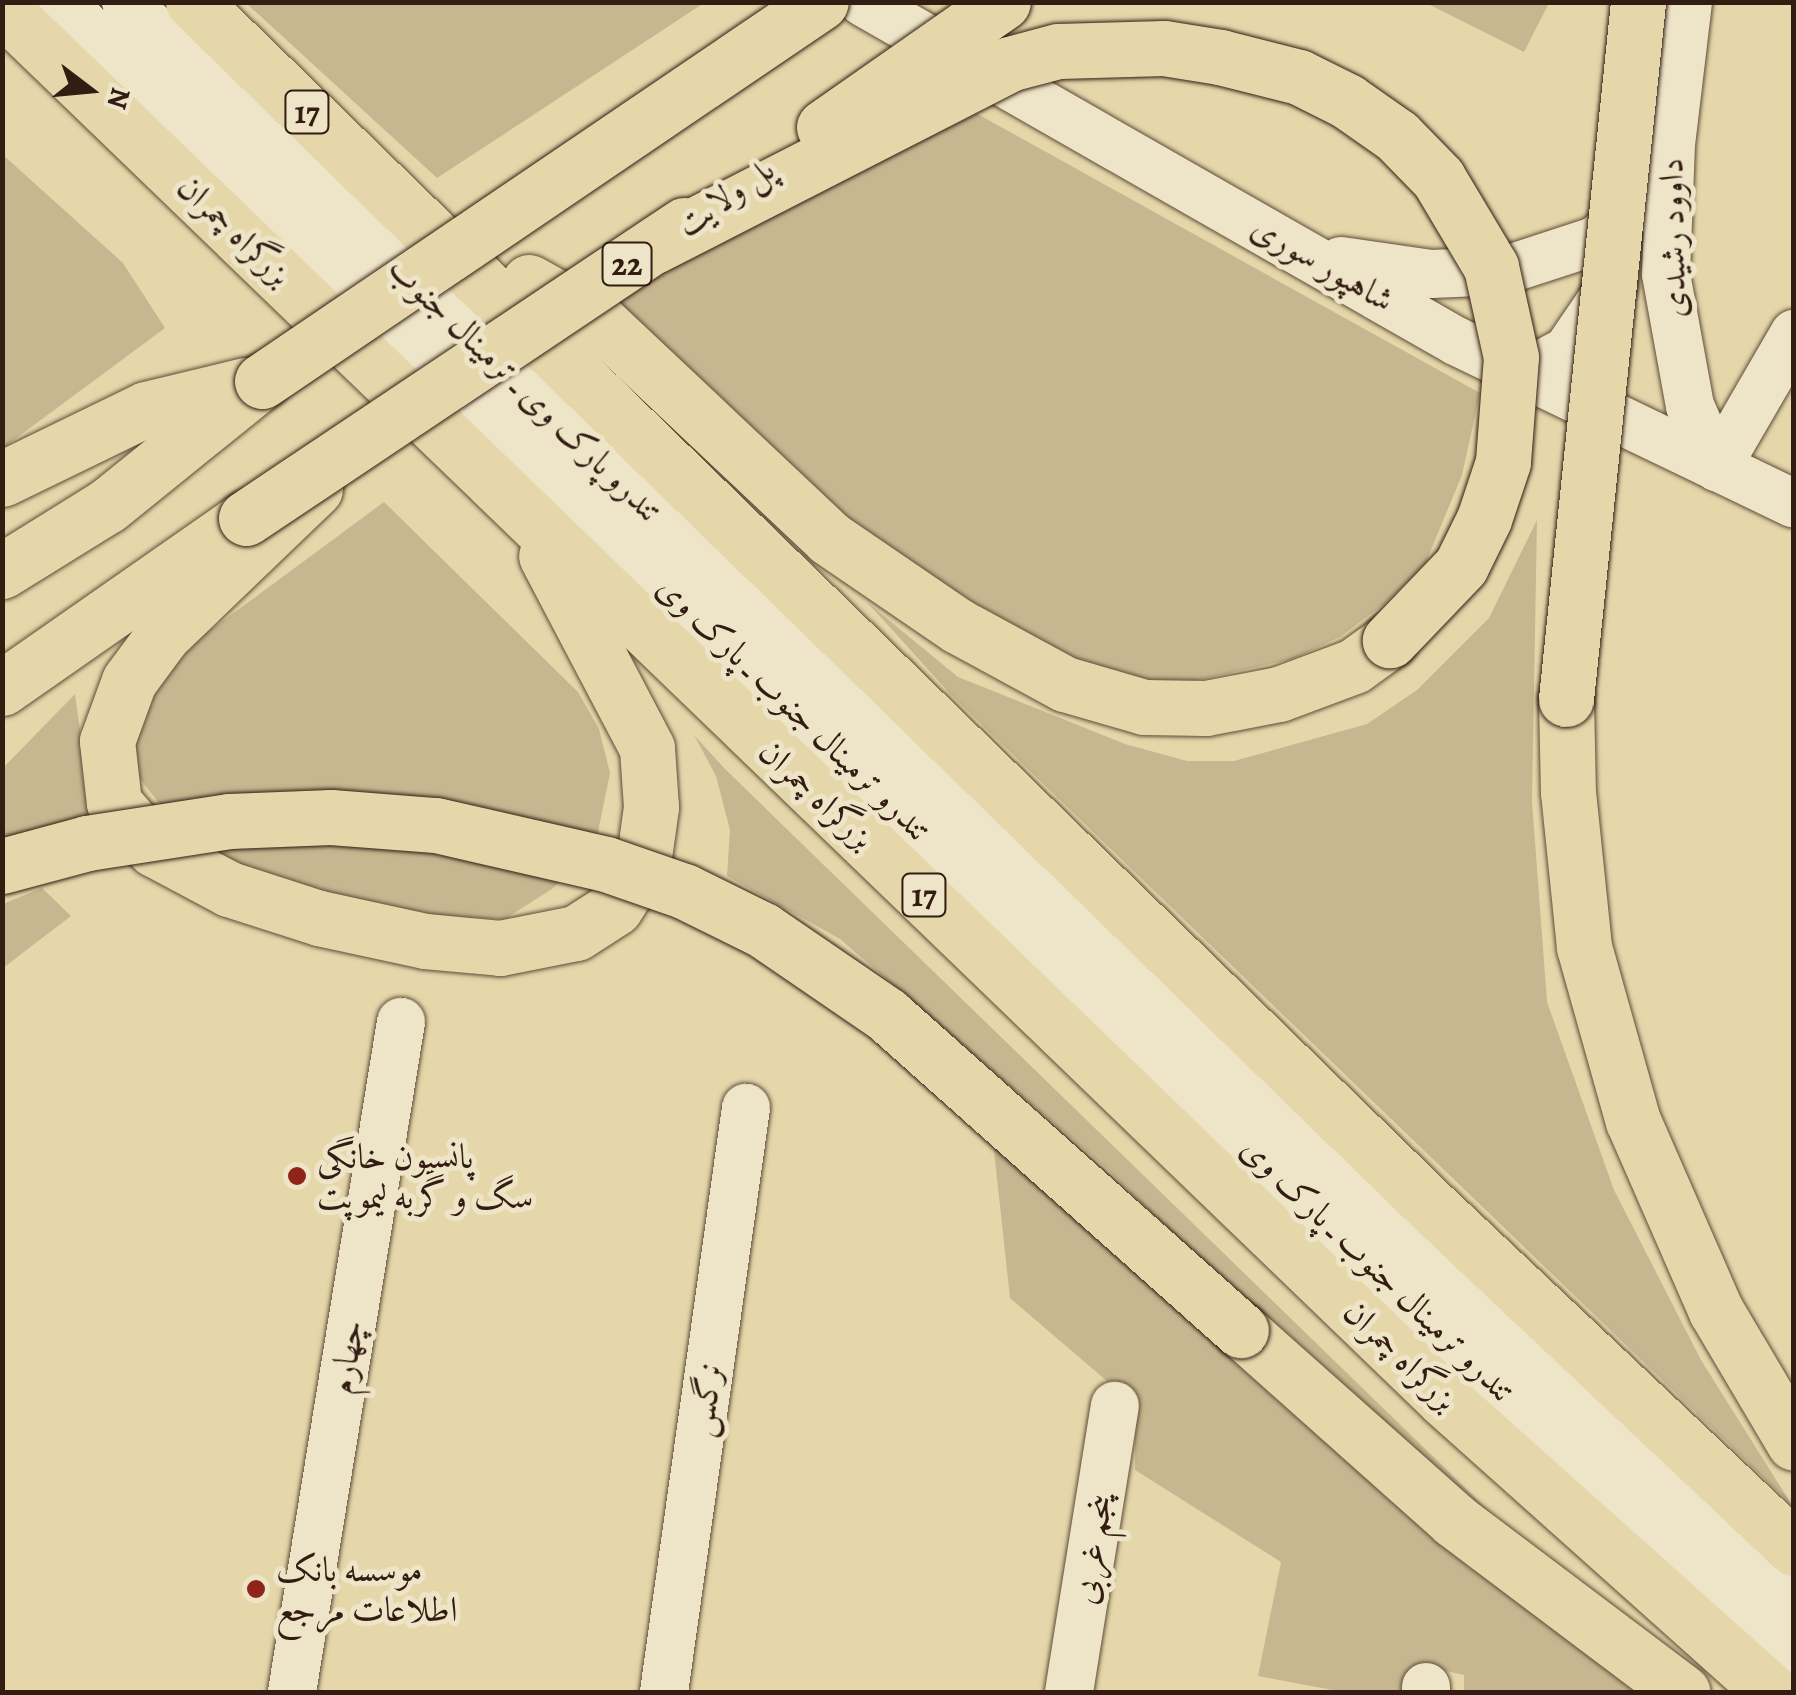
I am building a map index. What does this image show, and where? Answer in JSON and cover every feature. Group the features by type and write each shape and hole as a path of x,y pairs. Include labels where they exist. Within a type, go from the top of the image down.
{"highway":[{"name":"17","path":"193,2 1416,1191 1794,1548"},
{"path":"2,571 107,506 262,381 821,2"},
{"name":"پل ولایت","path":"2,688 246,518 654,246 1003,2"},
{"path":"1638,2 1566,698 1568,792 1584,947 1634,1120 1716,1311 1794,1442"},
{"name":"بزرگراه چمران","path":"2,8 1445,1400 1772,1692"},
{"path":"2,42 86,86"},
{"path":"422,222 599,320 829,538 958,626 1065,684 1144,707 1206,708 1280,694 1354,666 1390,640 1461,566 1484,519 1503,462 1511,357 1491,267 1438,178 1397,136 1347,101 1299,77 1164,48 1058,51 1009,64 654,246"},
{"path":"2,478 146,409 262,381"},
{"path":"370,436 163,635 114,712 108,741 114,803 154,849 212,882 320,918 500,948 562,938 615,908 642,864 651,808 647,748 516,501"},
{"path":"2,866 87,843 228,821 331,817 453,828 684,890 763,930 886,1015 1454,1520 1682,1692"}],"street":[{"name":"تندرو ترمینال جنوب ـ پارک وی","path":"61,2 1462,1350 1794,1657"},
{"name":"تندرو پارک وی ـ ترمینال جنوب","path":"126,2 1453,1285 1794,1604"},
{"name":"شاهپور سوری","path":"863,2 1456,340 1794,504"},
{"name":"داوود رشیدی","path":"1688,2 1671,144 1666,274 1674,343 1690,406 1717,467"},
{"path":"1456,340 1440,320 1437,302 1448,284 1596,241 1638,204 1671,144"},
{"path":"1523,374 1567,351 1614,281 1647,222 1671,144"},
{"path":"1318,258 1469,276"},
{"path":"1717,467 1794,334"},
{"name":"چهارم","path":"292,1692 401,1022"},
{"name":"نرگس","path":"664,1692 746,1108"},
{"name":"پنجم غربی","path":"1068,1692 1115,1406"}],"shaded area":[{"path":"246,3 704,3 437,178"},
{"path":"1426,3 1549,3 1524,52"},
{"path":"929,87 1480,393 1462,475 1426,562 1384,604 1340,637 1292,659 1167,687 1002,650 601,310"},
{"path":"2,154 123,263 165,328 3,448"},
{"path":"384,502 578,692 599,729 610,773 595,847 552,889 505,919 419,917 206,863 130,766 136,710 163,665"},
{"path":"1537,520 1532,801 1547,1002 1614,1190 1701,1360 1792,1505 952,696 867,602 958,677 1125,744 1187,761 1234,761 1367,724 1417,690 1489,618"},
{"path":"75,694 85,767 105,812 3,850 3,768"},
{"path":"694,735 1553,1573 1327,1383 1106,1168 840,939 727,876 730,830 716,776"},
{"path":"42,888 71,916 3,968 3,904"},
{"path":"992,1132 1639,1692 1464,1692 1464,1675 1419,1665 1405,1692 1343,1692 1258,1676 1281,1562 1135,1470 1135,1405 1010,1298"}],"place":[{"name":"پانسیون خانگی سگ و گربه لیموپت","path":"297,1176"},
{"name":"موسسه بانک اطلاعات مرجع","path":"256,1589"}]}
